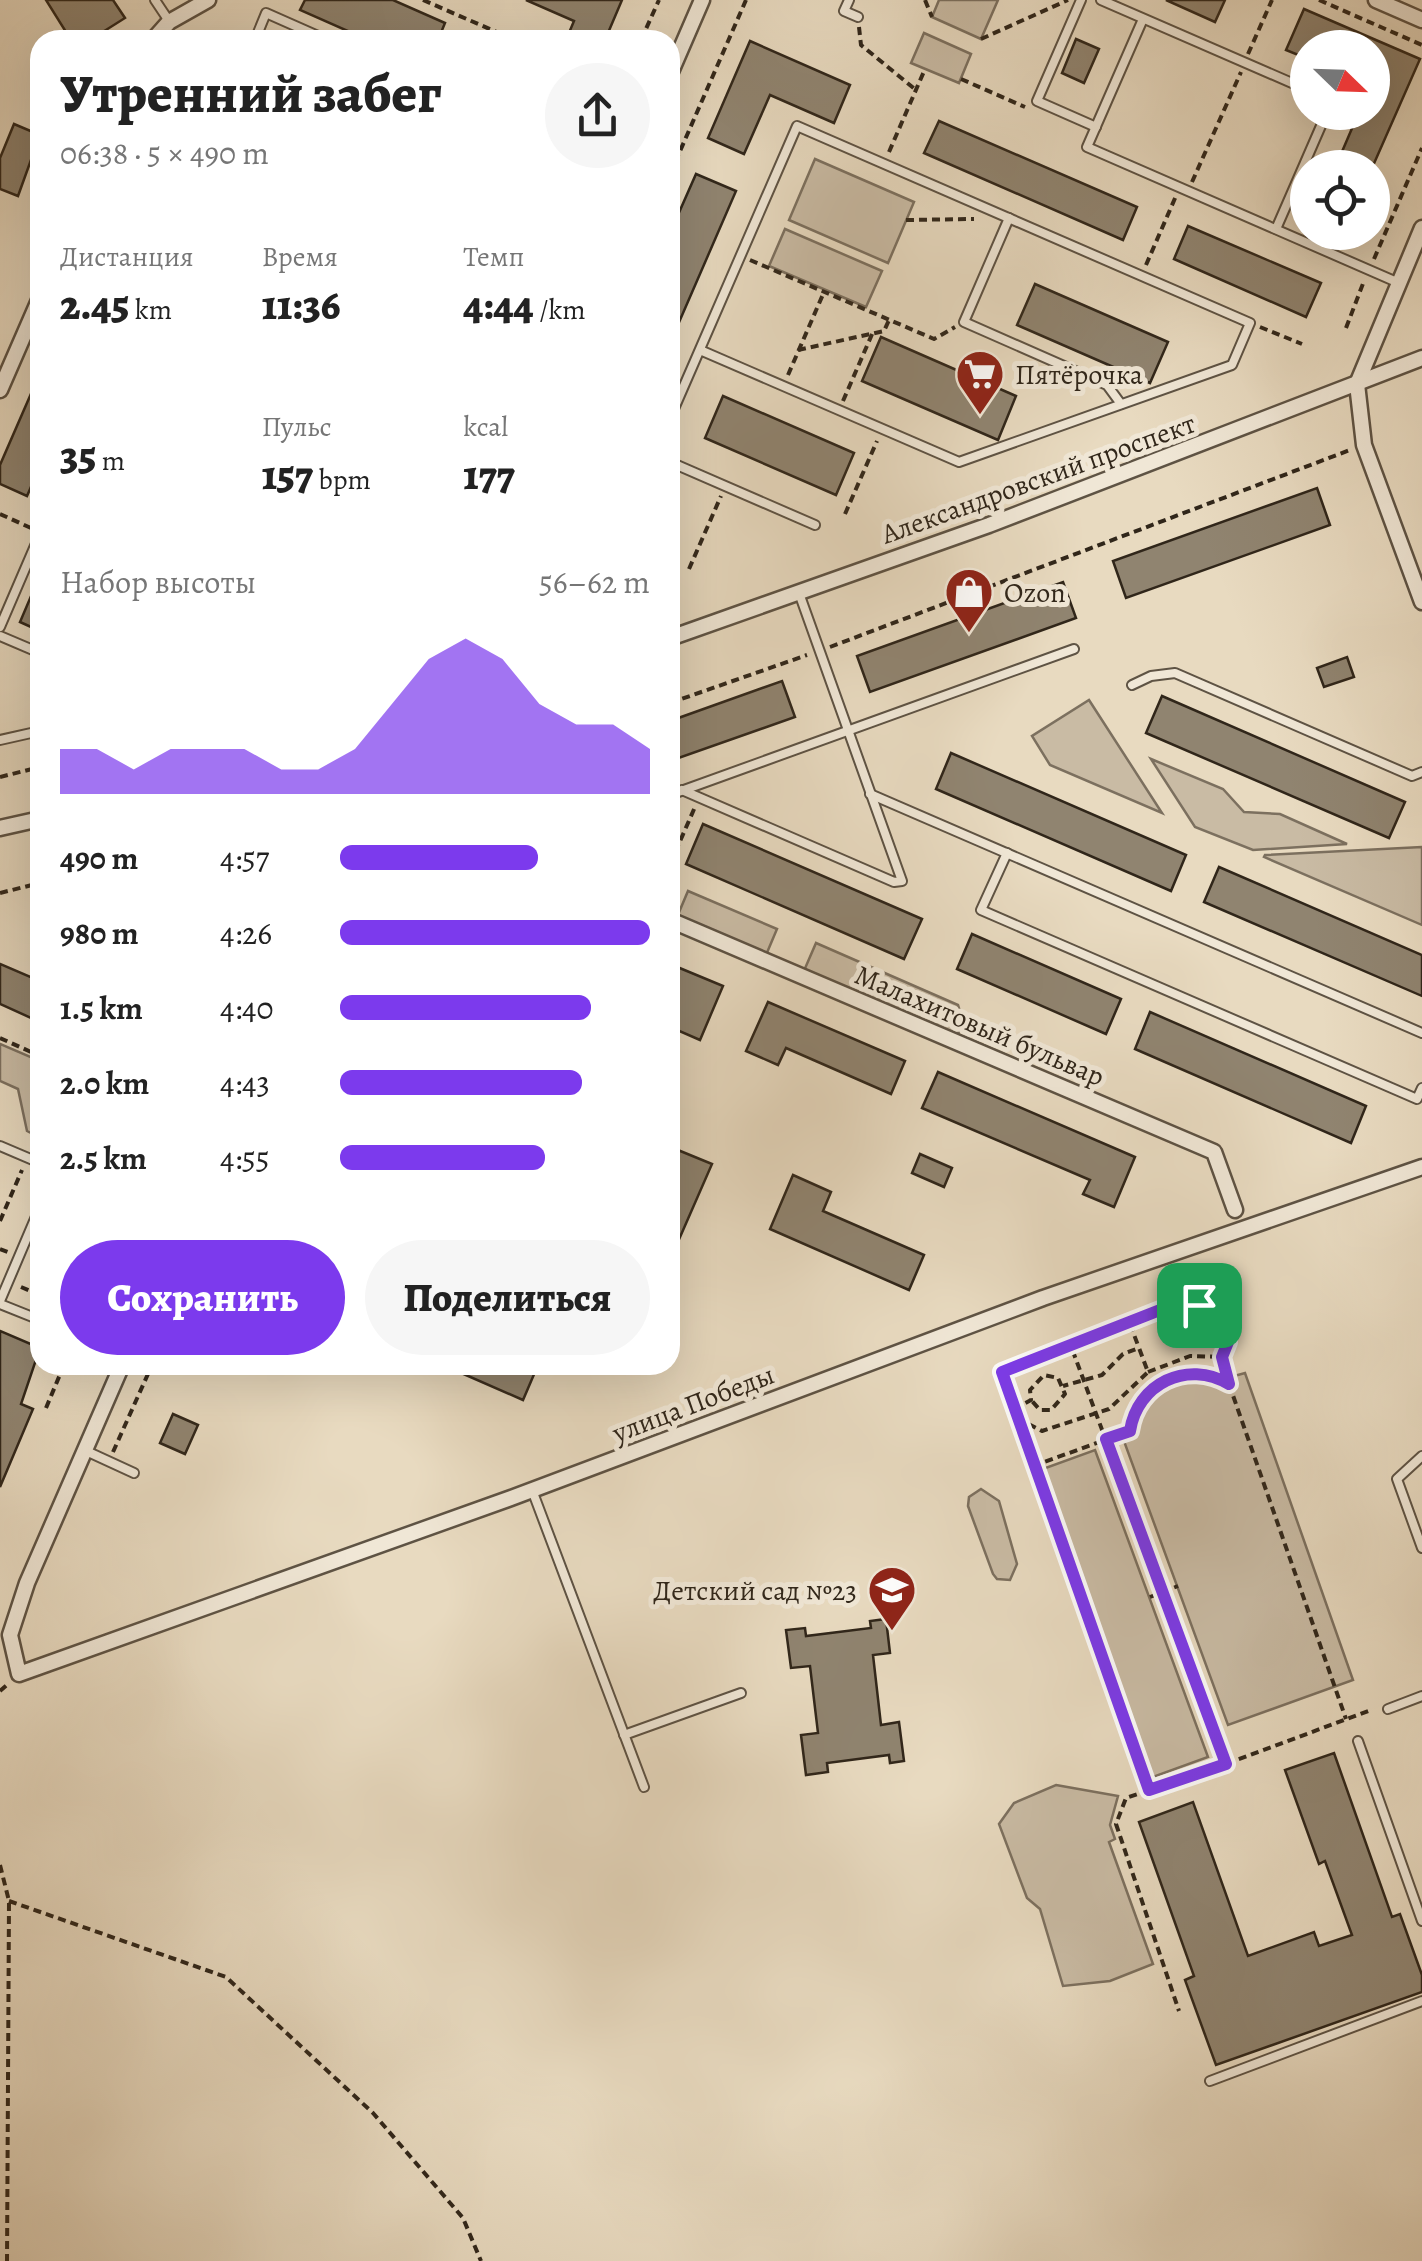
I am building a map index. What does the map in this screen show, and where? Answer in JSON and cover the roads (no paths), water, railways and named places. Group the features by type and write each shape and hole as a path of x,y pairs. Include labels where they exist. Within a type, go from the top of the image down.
{"street":[{"path":"161,30 208,0"},
{"path":"680,51 702,0"},
{"path":"1376,0 1422,20"},
{"path":"1422,228 1358,384 1364,445 1422,602"},
{"path":"0,390 30,321"},
{"name":"Александровский проспект","path":"680,635 799,594 1422,358"},
{"path":"0,828 30,821"},
{"name":"Малахитовый бульвар","path":"680,924 1214,1152 1236,1210"},
{"name":"улица Победы","path":"84,1450 10,1635 20,1674 532,1490 1043,1298 1422,1167"},
{"path":"84,1450 118,1375"}],"lane":[{"path":"155,0 169,22"},
{"path":"849,0 844,11 858,17"},
{"path":"1081,0 1037,101 1096,127"},
{"path":"1100,0 1290,82"},
{"path":"258,30 266,13 304,30"},
{"path":"1143,18 1087,147 1399,283"},
{"path":"680,396 740,256 797,126 1250,323 1232,365 958,462 700,350"},
{"path":"1276,229 1319,130"},
{"path":"1009,218 964,322 1107,385 1122,404"},
{"path":"680,466 815,525"},
{"path":"0,627 30,567"},
{"path":"682,790 894,882 902,881 799,594"},
{"path":"0,636 30,650"},
{"path":"682,790 1074,649"},
{"path":"1132,685 1151,676 1175,673 1412,776 1422,772"},
{"path":"0,740 30,733"},
{"path":"870,794 1422,1033"},
{"path":"1006,853 982,910 1417,1100 1422,1088"},
{"path":"0,1146 30,1159"},
{"path":"30,1230 0,1302 30,1316"},
{"path":"84,1450 134,1473"},
{"path":"1422,1456 1397,1478 1422,1548"},
{"path":"532,1490 644,1788"},
{"path":"624,1736 741,1693"},
{"path":"1388,1709 1422,1696"},
{"path":"1358,1741 1422,1922"},
{"path":"1210,2082 1422,2002"}],"place":[{"name":"Пятёрочка","path":"980,416"},
{"name":"Ozon","path":"969,634"},
{"name":"Детский сад №23","path":"892,1632"}]}
